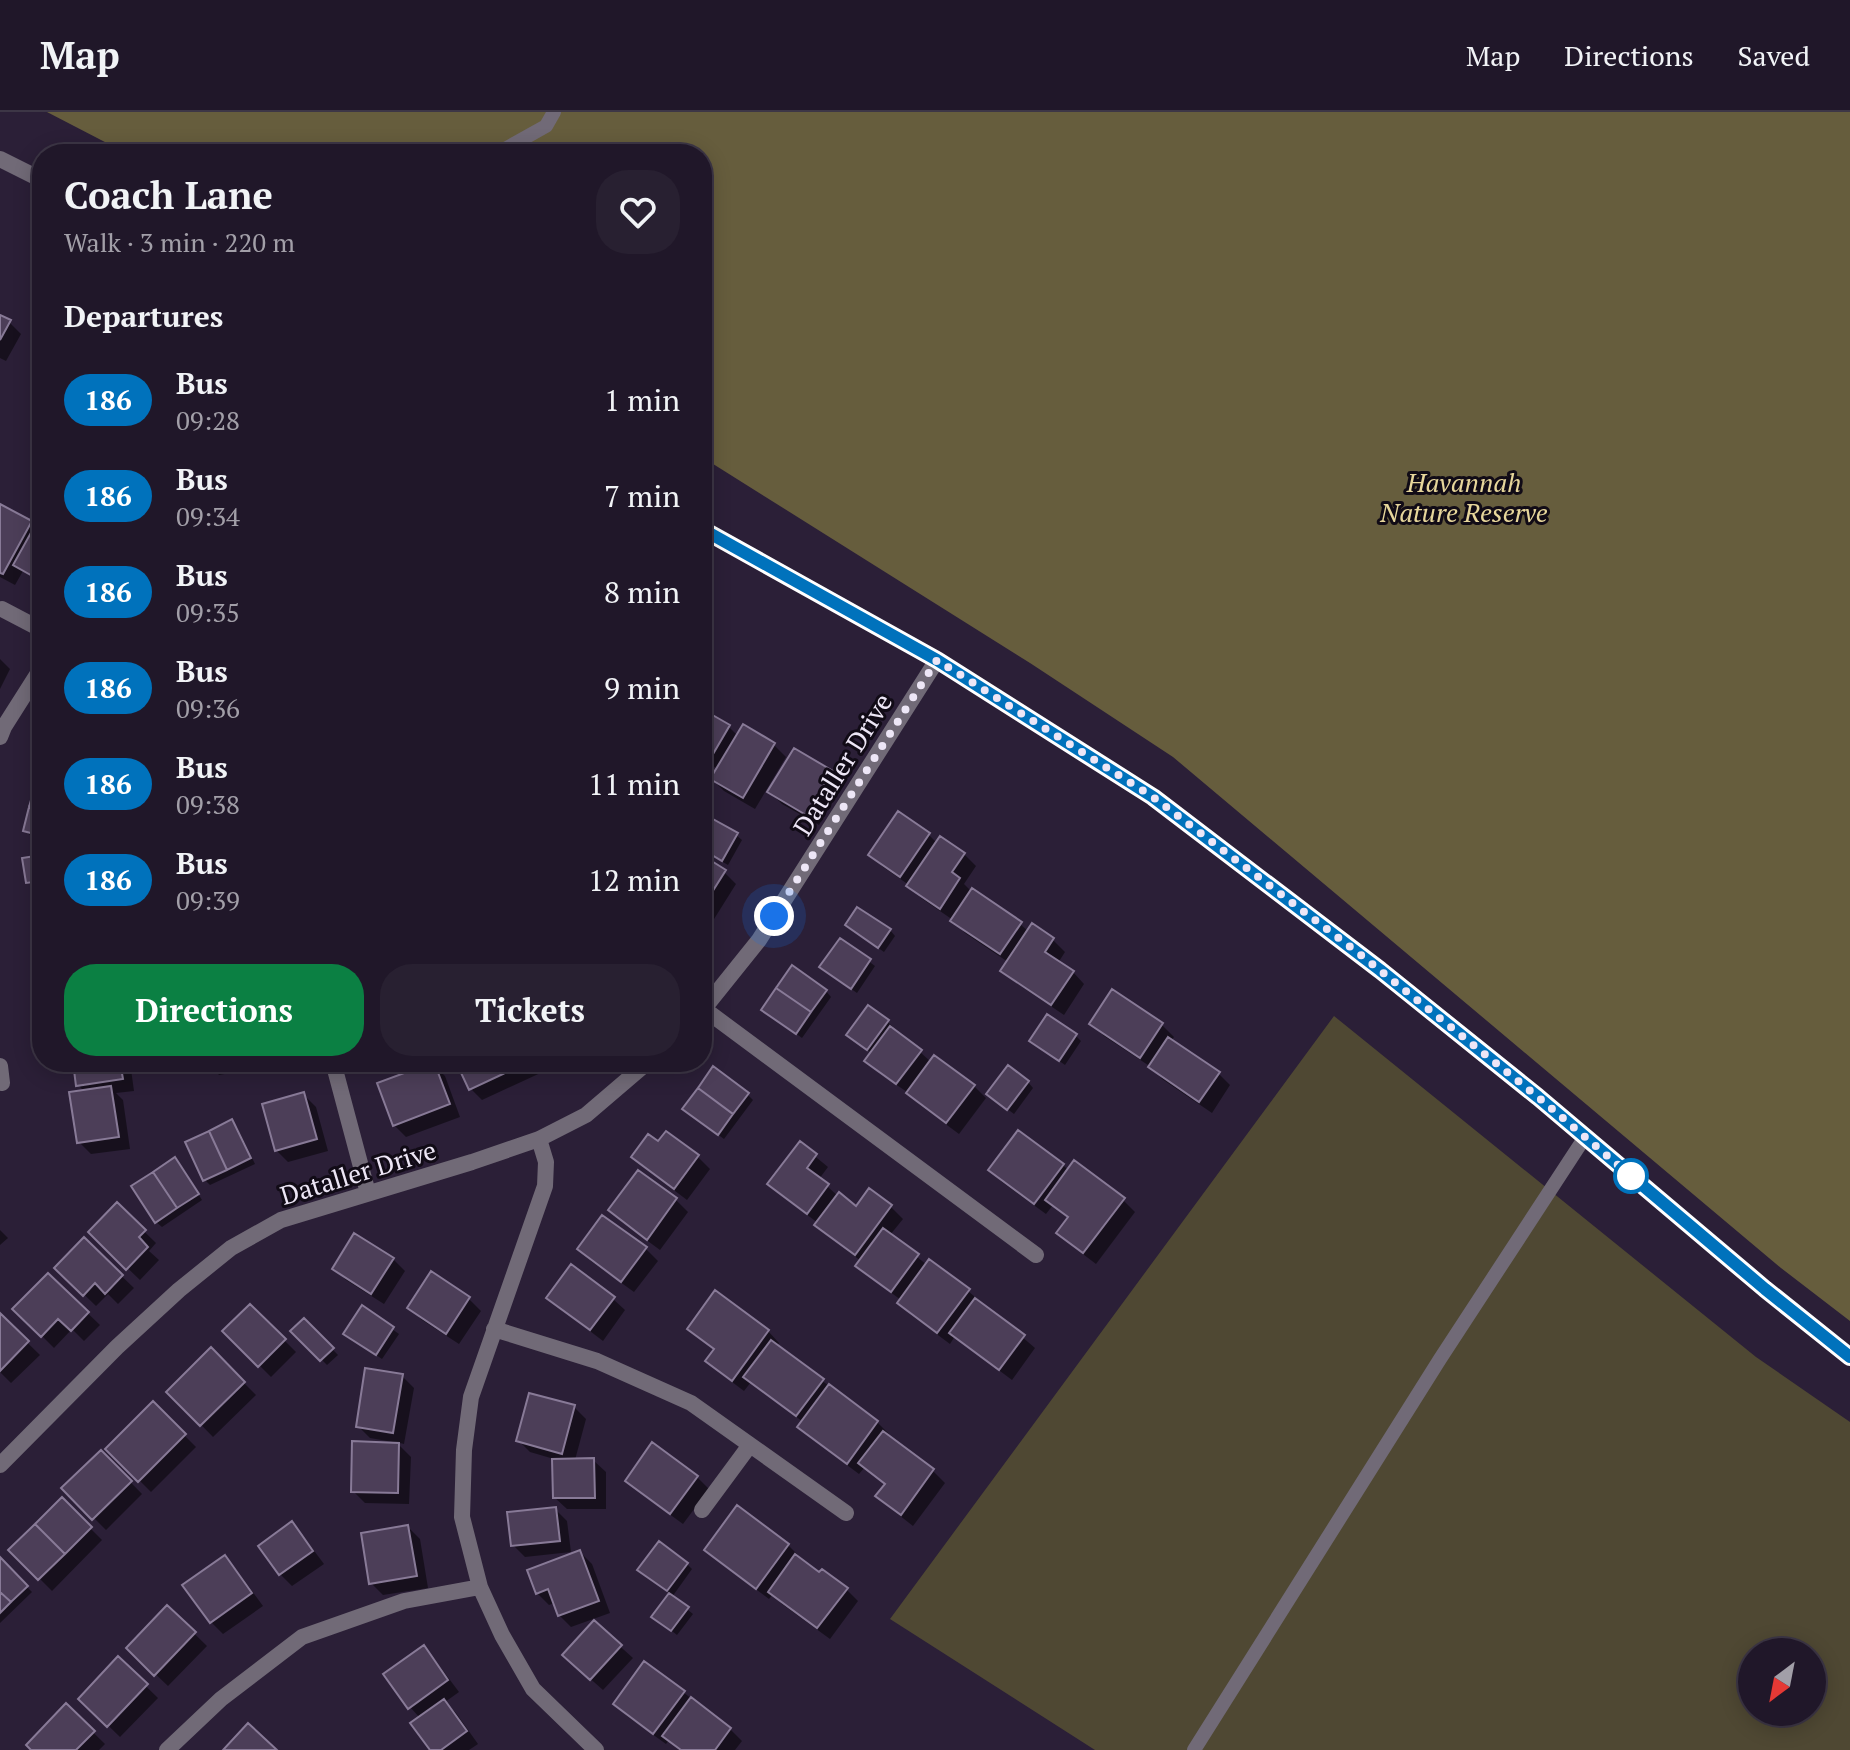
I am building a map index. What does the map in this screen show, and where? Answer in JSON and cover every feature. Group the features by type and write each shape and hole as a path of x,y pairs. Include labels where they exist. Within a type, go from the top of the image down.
{"street":[{"path":"0,159 32,175"},
{"path":"712,535 937,660 1153,797 1357,952 1850,1357"},
{"path":"2,609 32,625"},
{"name":"Dataller Drive","path":"712,999 759,940 937,660"},
{"path":"0,737 32,683"},
{"name":"Dataller Drive","path":"712,1017 1036,1255"},
{"path":"336,1072 368,1193"},
{"name":"Dataller Drive","path":"0,1465 117,1347 231,1248 281,1220 539,1139 586,1115 636,1072"},
{"path":"539,1139 546,1162 545,1186 471,1397 464,1450 462,1517 480,1587 502,1635 533,1689 596,1750"},
{"path":"494,1329 597,1361 691,1403 846,1513"},
{"path":"702,1510 750,1445"},
{"path":"167,1750 221,1699 302,1637 404,1601 480,1587"}],"lane":[{"path":"514,144 546,126 554,112"},
{"path":"1194,1750 1440,1359 1585,1137"}],"shaded area":[{"path":"1334,1016 1756,1357 1850,1422 1850,1750 1095,1750 890,1619"}],"green space":[{"name":"Havannah Nature Reserve","path":"47,112 1850,112 1850,1321 1781,1268 1173,757 1030,663 712,463 712,144 109,144"}],"building":[{"path":"0,315 11,320 0,340"},
{"path":"0,504 32,521 3,574 0,573"},
{"path":"32,531 32,576 13,565"},
{"path":"712,715 730,725 712,756"},
{"path":"743,724 775,743 743,798 712,780"},
{"path":"794,748 833,771 806,815 767,792"},
{"path":"29,807 32,808 32,833 23,831"},
{"path":"898,811 930,833 900,877 868,855"},
{"path":"712,819 738,833 722,861 712,855"},
{"path":"940,836 965,853 952,872 960,878 940,909 906,886"},
{"path":"32,856 32,882 26,883 22,858"},
{"path":"712,861 726,870 712,892"},
{"path":"972,888 1022,922 1000,954 950,921"},
{"path":"857,907 891,929 878,948 845,925"},
{"path":"1032,923 1054,938 1045,952 1074,971 1051,1005 1000,971"},
{"path":"840,938 871,959 851,989 819,967"},
{"path":"792,965 827,990 811,1012 776,988"},
{"path":"776,988 811,1012 796,1034 761,1010"},
{"path":"1112,989 1163,1023 1140,1058 1089,1024"},
{"path":"868,1005 889,1020 867,1050 846,1035"},
{"path":"1047,1014 1077,1034 1059,1061 1029,1041"},
{"path":"890,1026 922,1050 896,1084 864,1061"},
{"path":"1168,1037 1220,1072 1199,1102 1148,1067"},
{"path":"934,1055 975,1085 946,1123 906,1093"},
{"path":"1008,1065 1029,1081 1007,1110 986,1094"},
{"path":"712,1067 749,1093 733,1114 698,1088 712,1072"},
{"path":"74,1072 122,1072 123,1079 76,1086"},
{"path":"407,1072 438,1072 450,1104 393,1126 377,1083"},
{"path":"461,1072 502,1072 503,1074 469,1090"},
{"path":"111,1086 119,1137 77,1143 69,1092"},
{"path":"698,1088 733,1114 718,1135 682,1109"},
{"path":"304,1092 317,1139 275,1151 262,1104"},
{"path":"232,1119 251,1158 227,1170 209,1131"},
{"path":"1018,1130 1064,1164 1034,1204 988,1170"},
{"path":"209,1131 227,1170 203,1181 185,1142"},
{"path":"666,1131 699,1155 674,1189 631,1157 648,1134 658,1141"},
{"path":"800,1141 817,1154 807,1168 829,1184 807,1214 767,1184"},
{"path":"175,1157 199,1194 177,1208 153,1172"},
{"path":"1074,1160 1125,1198 1083,1253 1056,1233 1068,1217 1045,1200"},
{"path":"638,1170 677,1198 647,1240 608,1210"},
{"path":"153,1172 177,1208 155,1223 131,1186"},
{"path":"869,1188 892,1205 855,1255 814,1225 839,1192 856,1206"},
{"path":"117,1202 146,1230 139,1237 148,1247 126,1270 88,1232"},
{"path":"602,1215 647,1247 621,1282 577,1249"},
{"path":"883,1228 919,1254 891,1292 855,1266"},
{"path":"354,1233 394,1258 371,1294 332,1269"},
{"path":"84,1237 123,1275 105,1294 95,1283 83,1296 54,1268"},
{"path":"929,1259 970,1289 937,1333 897,1303"},
{"path":"571,1264 615,1297 590,1330 546,1298"},
{"path":"431,1271 470,1297 446,1334 407,1308"},
{"path":"48,1273 89,1312 71,1331 58,1319 41,1337 12,1309"},
{"path":"715,1290 769,1330 732,1381 705,1361 714,1349 687,1329"},
{"path":"975,1298 1025,1335 999,1370 949,1333"},
{"path":"250,1304 286,1339 258,1367 222,1331"},
{"path":"362,1305 394,1327 376,1355 343,1334"},
{"path":"0,1313 29,1341 0,1371"},
{"path":"304,1318 334,1348 320,1361 290,1331"},
{"path":"771,1340 824,1379 796,1416 743,1377"},
{"path":"211,1347 245,1382 200,1426 166,1392"},
{"path":"365,1368 403,1374 393,1433 356,1427"},
{"path":"829,1384 878,1421 847,1464 797,1427"},
{"path":"529,1393 575,1405 562,1454 516,1441"},
{"path":"153,1401 186,1434 138,1482 105,1449"},
{"path":"883,1431 934,1469 901,1515 875,1496 885,1484 858,1463"},
{"path":"352,1441 399,1443 398,1493 351,1492"},
{"path":"652,1442 698,1476 670,1514 625,1481"},
{"path":"101,1450 132,1481 92,1520 61,1488"},
{"path":"594,1458 595,1498 553,1498 552,1459"},
{"path":"62,1497 92,1527 65,1554 35,1524"},
{"path":"737,1505 789,1544 756,1589 704,1550"},
{"path":"556,1507 560,1541 511,1546 507,1512"},
{"path":"292,1521 313,1551 279,1575 258,1546"},
{"path":"35,1524 65,1554 38,1580 8,1550"},
{"path":"408,1525 417,1576 369,1584 361,1533"},
{"path":"659,1541 688,1563 667,1591 637,1570"},
{"path":"580,1550 599,1601 558,1616 548,1589 536,1594 527,1570"},
{"path":"795,1554 848,1588 817,1628 768,1592"},
{"path":"225,1555 252,1593 210,1623 182,1585"},
{"path":"0,1557 28,1586 11,1602 0,1592"},
{"path":"0,1592 11,1602 0,1613"},
{"path":"669,1593 689,1607 671,1631 651,1617"},
{"path":"167,1605 196,1632 154,1676 126,1648"},
{"path":"594,1620 622,1645 590,1680 562,1655"},
{"path":"424,1645 448,1680 408,1709 383,1674"},
{"path":"118,1656 148,1684 107,1727 78,1699"},
{"path":"644,1661 685,1691 653,1734 613,1704"},
{"path":"691,1697 731,1728 715,1750 681,1750 662,1736"},
{"path":"444,1699 467,1731 441,1750 430,1750 410,1723"},
{"path":"66,1703 95,1731 76,1750 31,1750 26,1745"},
{"path":"248,1723 277,1750 223,1750"}],"bus line":[{"name":"186","path":"712,535 937,660 1153,797 1380,970 1850,1357"}],"route":[{"path":"774,916 937,660 1153,797 1357,952 1631,1176"}]}
